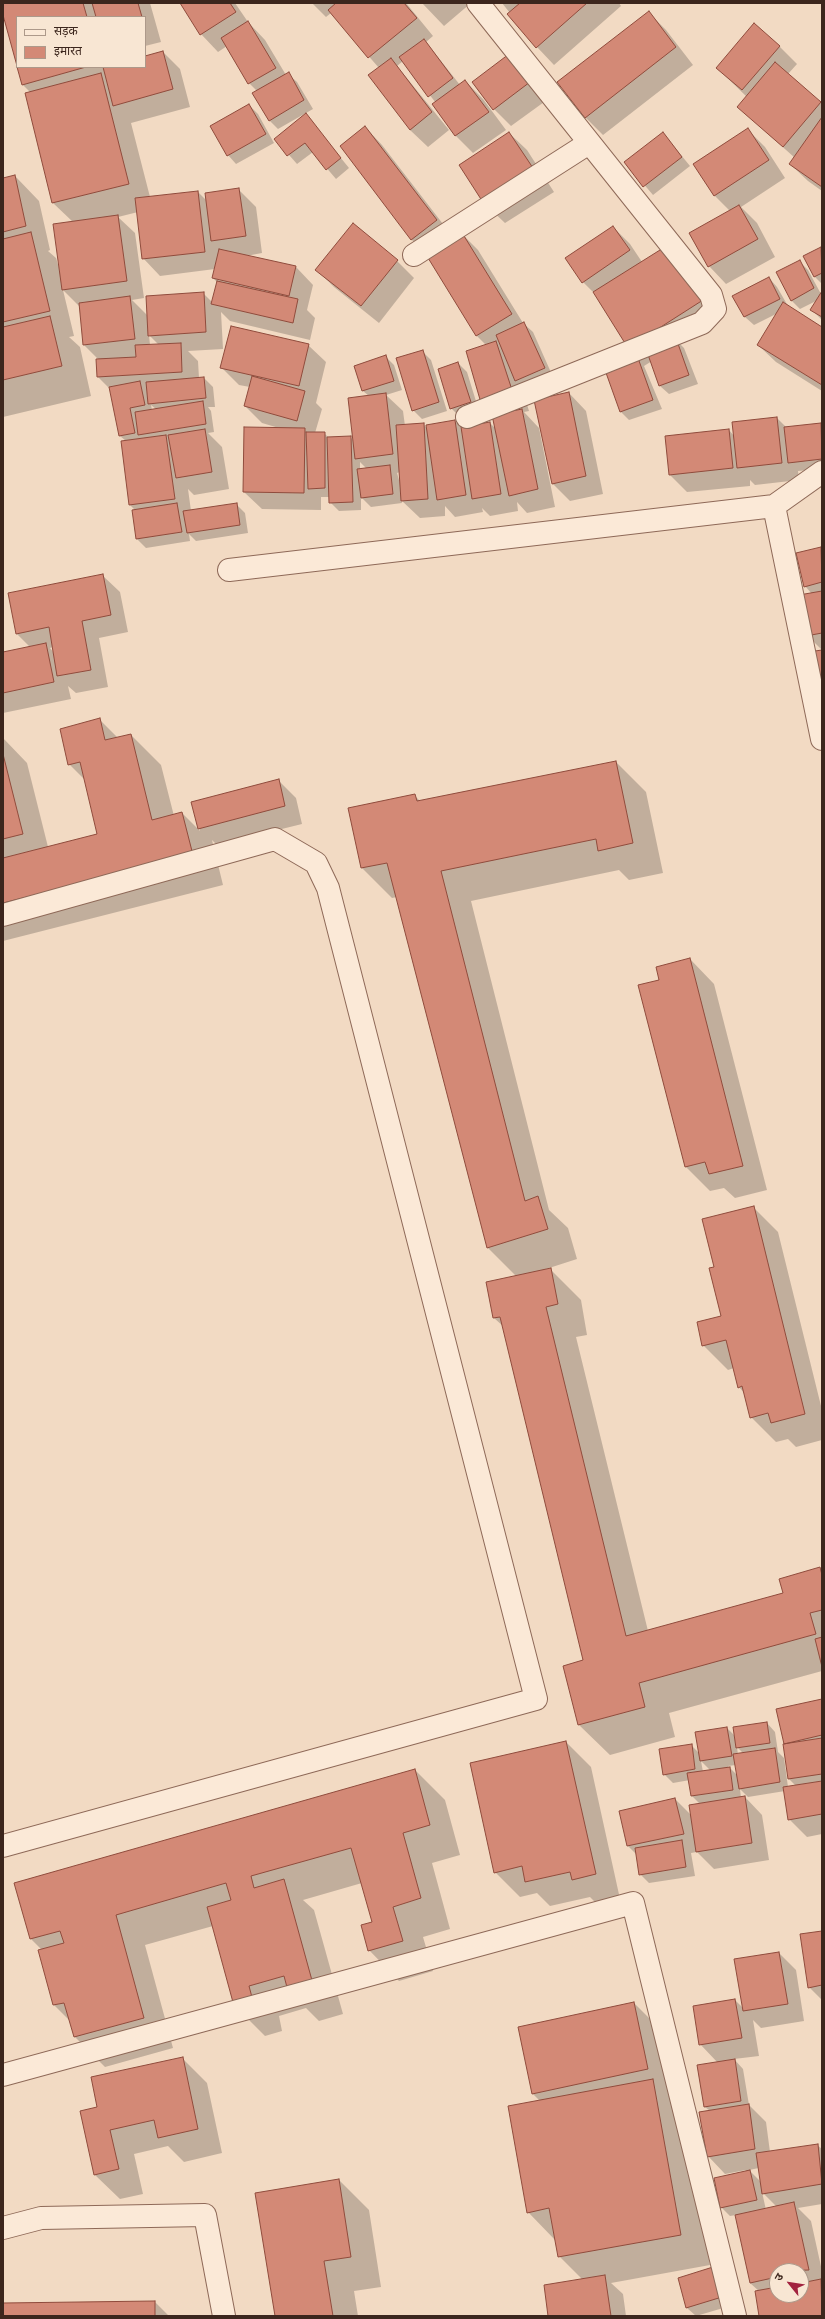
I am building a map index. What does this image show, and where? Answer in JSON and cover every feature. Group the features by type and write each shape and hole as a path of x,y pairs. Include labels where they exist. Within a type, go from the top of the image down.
{"street":[{"path":"467,417 702,323 715,308 711,295 478,3"},
{"path":"414,255 589,143"},
{"path":"229,570 774,506 822,472"},
{"path":"774,506 822,740"},
{"path":"3,915 275,839 316,863 328,888 536,1699 3,1846"},
{"path":"3,2075 633,1903 735,2316"},
{"path":"3,2228 41,2218 205,2215 224,2316"}],"building":[{"path":"3,3 83,3 87,16 16,16 16,62 3,15"},
{"path":"92,3 138,3 142,16 96,16"},
{"path":"180,3 230,3 236,12 200,35"},
{"path":"336,3 404,3 417,18 368,58 328,10"},
{"path":"520,3 587,3 536,48 507,14"},
{"path":"649,11 676,47 585,118 557,82"},
{"path":"248,21 276,68 248,84 221,38"},
{"path":"754,23 780,46 742,90 716,68"},
{"path":"424,39 453,78 428,97 399,57"},
{"path":"163,51 173,89 113,106 103,68 146,68 146,56"},
{"path":"513,51 534,79 493,110 472,82"},
{"path":"391,58 432,112 410,130 368,75"},
{"path":"775,62 821,102 783,147 737,107"},
{"path":"17,68 82,68 22,85"},
{"path":"289,72 304,100 269,121 252,93"},
{"path":"101,73 129,184 52,203 25,93"},
{"path":"465,80 489,112 455,136 432,104"},
{"path":"249,104 266,134 227,156 210,126"},
{"path":"306,113 341,158 326,170 305,143 287,156 274,139"},
{"path":"822,117 822,187 789,164"},
{"path":"365,126 437,220 411,240 340,146"},
{"path":"748,128 769,160 714,196 693,164"},
{"path":"509,132 537,174 486,207 459,165"},
{"path":"663,132 682,157 643,187 624,162"},
{"path":"15,175 26,226 3,232 3,178"},
{"path":"239,188 246,236 211,241 205,193"},
{"path":"198,191 205,252 142,259 135,198"},
{"path":"739,205 758,239 708,267 689,233"},
{"path":"118,215 127,281 62,290 53,224"},
{"path":"353,223 398,260 361,306 315,270"},
{"path":"613,226 630,250 582,283 565,258"},
{"path":"461,231 512,314 476,336 425,253"},
{"path":"31,232 50,311 3,322 3,239"},
{"path":"668,245 703,300 628,348 593,292"},
{"path":"821,247 822,273 814,277 803,256"},
{"path":"219,249 296,266 289,296 212,278"},
{"path":"800,260 814,288 791,301 776,272"},
{"path":"769,277 780,299 744,317 732,296"},
{"path":"217,281 298,299 293,323 211,304"},
{"path":"822,291 822,317 810,310"},
{"path":"204,292 206,332 148,336 146,296"},
{"path":"130,296 135,339 83,345 79,303"},
{"path":"783,302 822,327 822,385 757,345"},
{"path":"50,316 62,366 3,380 3,327"},
{"path":"524,322 545,368 515,381 496,335"},
{"path":"231,326 309,344 299,386 220,368"},
{"path":"676,338 689,375 659,386 646,349"},
{"path":"496,341 513,393 481,403 466,351"},
{"path":"181,343 182,372 97,377 96,359 136,357 135,345"},
{"path":"423,350 439,402 412,411 396,358"},
{"path":"386,355 394,381 362,391 354,366"},
{"path":"638,358 653,400 620,412 605,370"},
{"path":"458,362 471,402 450,409 438,369"},
{"path":"252,376 305,391 297,421 244,406"},
{"path":"204,377 206,398 148,404 146,382"},
{"path":"140,381 145,405 130,408 135,433 119,436 109,387"},
{"path":"569,392 586,476 552,484 534,400"},
{"path":"386,393 393,454 355,459 348,398"},
{"path":"203,401 206,424 138,435 135,412"},
{"path":"522,409 538,489 509,496 492,415"},
{"path":"777,417 782,463 737,468 732,422"},
{"path":"455,420 466,495 437,500 426,425"},
{"path":"490,422 501,494 472,499 461,427"},
{"path":"424,423 428,499 401,501 396,425"},
{"path":"821,423 822,459 788,463 784,427"},
{"path":"244,427 305,428 304,493 243,492"},
{"path":"205,429 212,472 176,478 168,435"},
{"path":"729,429 733,468 669,475 665,436"},
{"path":"306,432 325,432 325,488 308,489"},
{"path":"166,435 175,499 129,505 121,441"},
{"path":"351,436 353,502 329,503 327,437"},
{"path":"390,465 393,494 361,498 357,469"},
{"path":"177,503 182,532 136,539 132,510"},
{"path":"237,503 240,525 187,533 183,511"},
{"path":"821,547 822,582 804,587 796,553"},
{"path":"103,574 111,615 82,621 91,670 57,676 49,627 16,634 8,593"},
{"path":"822,591 822,633 806,636 799,595"},
{"path":"46,643 54,682 3,693 3,652"},
{"path":"822,650 822,703 815,651"},
{"path":"100,718 105,740 131,734 152,820 182,812 193,855 3,903 3,858 97,834 80,762 68,765 60,729"},
{"path":"3,754 23,834 3,839"},
{"path":"616,761 633,843 598,851 596,839 441,871 525,1201 538,1196 548,1229 487,1248 387,863 361,868 348,808 415,794 417,801"},
{"path":"279,779 285,806 198,829 191,802"},
{"path":"690,958 743,1166 709,1174 705,1162 685,1167 638,985 659,980 656,967"},
{"path":"754,1206 805,1414 771,1423 768,1413 750,1418 742,1386 738,1388 726,1340 702,1346 697,1322 721,1316 709,1268 714,1267 702,1219"},
{"path":"551,1268 558,1304 546,1307 626,1636 783,1593 779,1579 820,1567 822,1575 822,1610 810,1613 816,1634 639,1683 645,1707 578,1725 563,1666 583,1660 500,1317 493,1318 486,1282"},
{"path":"822,1637 822,1667 815,1639"},
{"path":"822,1699 822,1735 784,1744 776,1709"},
{"path":"767,1722 770,1743 736,1748 733,1727"},
{"path":"727,1727 732,1756 700,1761 695,1732"},
{"path":"822,1738 822,1774 788,1779 783,1744"},
{"path":"566,1741 596,1874 572,1880 570,1872 525,1882 522,1866 494,1873 470,1763"},
{"path":"692,1744 695,1769 663,1775 659,1749"},
{"path":"775,1748 780,1782 739,1789 733,1754"},
{"path":"730,1767 733,1790 691,1796 687,1773"},
{"path":"415,1769 430,1825 403,1833 421,1898 393,1907 403,1941 368,1951 361,1925 372,1922 351,1848 251,1876 254,1888 284,1879 313,1984 288,1991 284,1976 249,1986 253,2001 234,2006 207,1907 231,1900 226,1883 116,1915 144,2018 74,2037 64,2003 53,2005 38,1950 64,1943 60,1931 30,1939 14,1883"},
{"path":"822,1781 822,1814 788,1820 783,1787"},
{"path":"745,1796 752,1843 696,1852 689,1805"},
{"path":"675,1798 684,1834 627,1846 619,1811"},
{"path":"682,1840 686,1867 639,1875 635,1848"},
{"path":"822,1931 822,1985 808,1988 800,1934"},
{"path":"779,1952 788,2004 743,2011 734,1959"},
{"path":"735,1999 742,2038 699,2045 693,2006"},
{"path":"634,2002 648,2069 532,2094 518,2027"},
{"path":"183,2057 198,2129 158,2138 154,2120 110,2130 119,2169 94,2175 80,2111 97,2107 91,2077"},
{"path":"735,2059 741,2101 704,2107 697,2065"},
{"path":"653,2079 681,2235 558,2257 549,2208 527,2213 508,2106"},
{"path":"749,2104 755,2149 707,2157 699,2112"},
{"path":"818,2144 822,2184 762,2194 756,2153"},
{"path":"750,2170 757,2200 720,2208 714,2178"},
{"path":"339,2179 351,2257 324,2261 333,2316 275,2316 255,2193"},
{"path":"794,2202 807,2263 769,2263 769,2279 750,2283 735,2215"},
{"path":"713,2267 722,2297 686,2308 678,2278"},
{"path":"605,2275 611,2316 548,2316 544,2285"},
{"path":"821,2279 822,2316 759,2316 755,2291 769,2288 769,2303 809,2303 809,2281"},
{"path":"155,2301 155,2316 3,2316 3,2303"}]}
